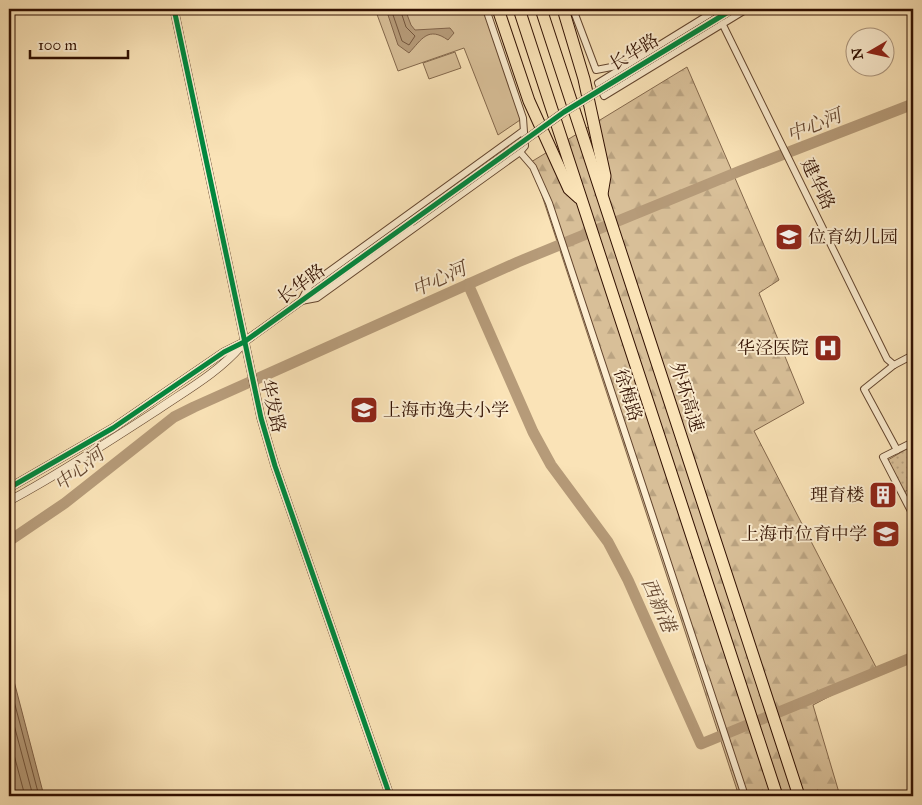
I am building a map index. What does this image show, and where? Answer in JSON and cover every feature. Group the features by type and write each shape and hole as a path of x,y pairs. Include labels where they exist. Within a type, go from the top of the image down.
{"highway":[{"path":"498,9 529,102 569,189 581,200"},
{"path":"519,9 777,796"},
{"name":"外环高速","path":"541,9 800,796"},
{"path":"563,9 584,79 605,176 602,194"}],"street":[{"name":"华发路","path":"174,9 256,398 275,466 390,796"},
{"path":"486,9 523,118 525,146 520,152"},
{"path":"573,9 596,70 631,63"},
{"name":"长华路","path":"718,9 598,84 604,96 746,9"},
{"name":"长华路","path":"9,488 81,448 172,389 224,352 244,342 564,112 729,11"},
{"name":"建华路","path":"722,24 887,359 894,365"},
{"name":"长华路","path":"301,301 309,286 523,131"},
{"name":"长华路","path":"301,301 316,298 520,152"},
{"name":"徐梅路","path":"520,152 533,167 558,228 745,796"},
{"name":"长华路","path":"9,502 87,455 212,373 230,359 244,342"},
{"path":"897,450 864,389 894,365 913,355"},
{"path":"913,442 883,457 913,515"},
{"name":"长华路","path":"9,494 61,464 81,448"}],"green space":[{"path":"375,9 486,9 523,118 498,135 464,48 398,71"},
{"path":"455,52 461,68 429,79 423,63"},
{"path":"687,67 779,280 759,293 804,403 754,431 878,671 813,705 840,796 739,796 531,162"},
{"path":"910,447 913,450 913,478 911,479 910,489 904,492 888,460"}],"water":[{"path":"386,9 405,9 415,30 450,28 454,33 448,40 435,34 430,34 422,39 409,53 398,45"},
{"path":"9,662 44,796 9,796"}],"waterway":[{"name":"中心河","path":"9,541 65,503 174,417 194,407 518,262 740,171 913,104"},
{"name":"西新港","path":"468,284 533,432 551,465 608,542 628,580 701,744 913,657"}],"cycle path":[{"path":"174,9 261,418 275,466 390,796"},
{"path":"9,488 113,428 224,352 244,342 564,112 733,9"}],"place":[{"name":"位育幼儿园","path":"789,237"},
{"name":"华泾医院","path":"828,348"},
{"name":"上海市逸夫小学","path":"364,410"},
{"name":"理育楼","path":"883,495"},
{"name":"上海市位育中学","path":"886,534"}]}
